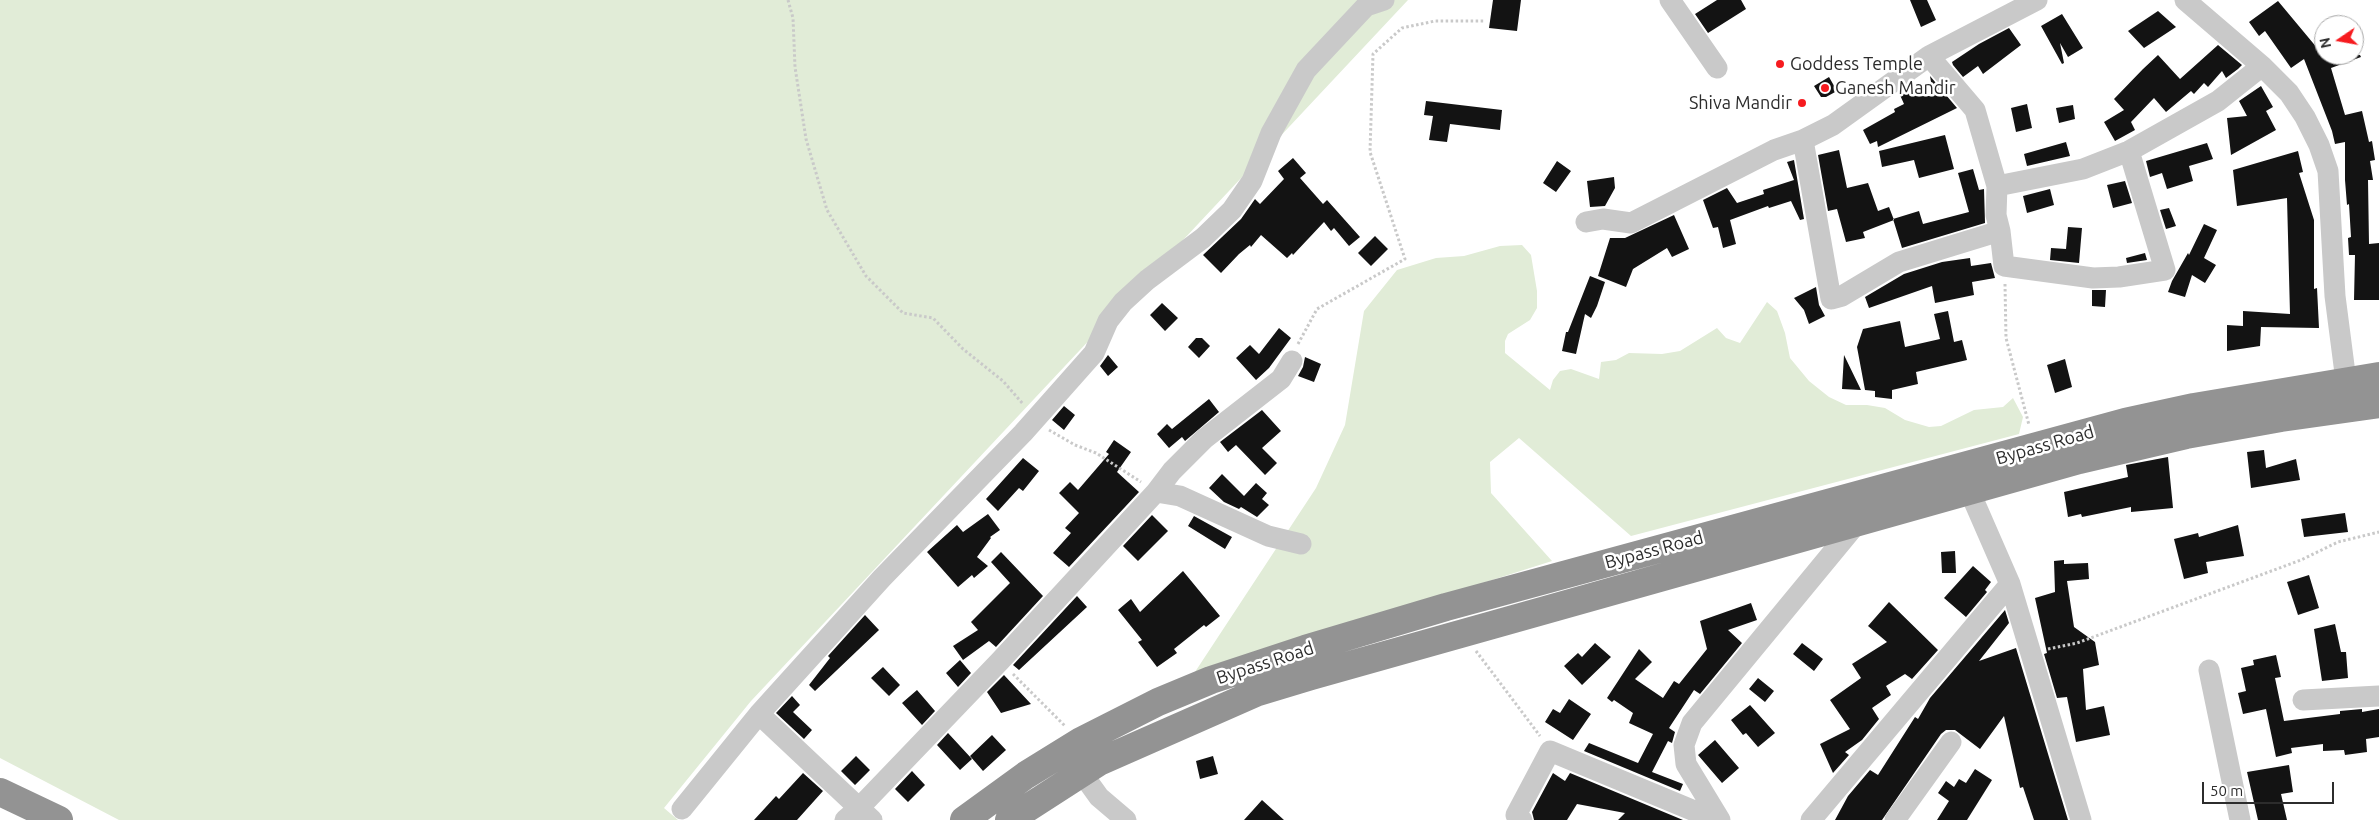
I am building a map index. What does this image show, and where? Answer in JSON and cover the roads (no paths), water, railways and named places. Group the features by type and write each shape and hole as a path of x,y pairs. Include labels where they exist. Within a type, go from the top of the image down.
{"highway":[{"name":"Bypass Road","path":"964,820 1026,775 1081,741 1158,702 1202,684 1305,649 1446,607 2125,422 2194,407 2379,376"},
{"name":"Bypass Road","path":"1009,820 1090,767 1258,692 2079,460 2186,435 2281,418 2379,404"},
{"path":"1081,741 1090,767"},
{"path":"0,792 59,820"}],"street":[{"path":"682,809 759,714 882,578 1036,419 1094,354 1108,321 1123,302 1147,280 1204,238 1232,210 1252,181 1271,133 1306,70 1366,6 1384,0"},
{"path":"1670,0 1717,68"},
{"path":"1586,222 1603,219 1631,223 1774,150 1803,140 1833,125 1929,56 2037,0"},
{"path":"2185,0 2262,66 2289,93 2305,117 2319,145 2328,171 2335,296 2346,381"},
{"path":"1929,56 1975,110 1997,186 1996,215 2004,266 2093,278 2119,277 2164,270 2129,152"},
{"path":"1997,186 2083,168 2129,152 2218,101 2262,66"},
{"path":"1803,140 1832,300 1899,262 2000,231"},
{"path":"759,714 859,816 1156,492 1172,471 1204,439 1281,379 1292,361"},
{"path":"1969,490 2010,584 2081,820"},
{"path":"1156,492 1180,496 1268,536 1301,544"},
{"path":"1720,820 1686,764 1684,746 1692,723 1857,523"},
{"path":"1811,820 2010,584"},
{"path":"2209,670 2240,820"},
{"path":"2303,700 2379,696"},
{"path":"1895,820 1951,742"},
{"path":"1522,820 1516,815 1550,751 1716,820"},
{"path":"1090,767 1099,797 1126,820"}],"place":[{"name":"Goddess Temple","path":"1780,64"},
{"name":"Ganesh Mandir","path":"1825,88"},
{"name":"Shiva Mandir","path":"1802,103"}]}
